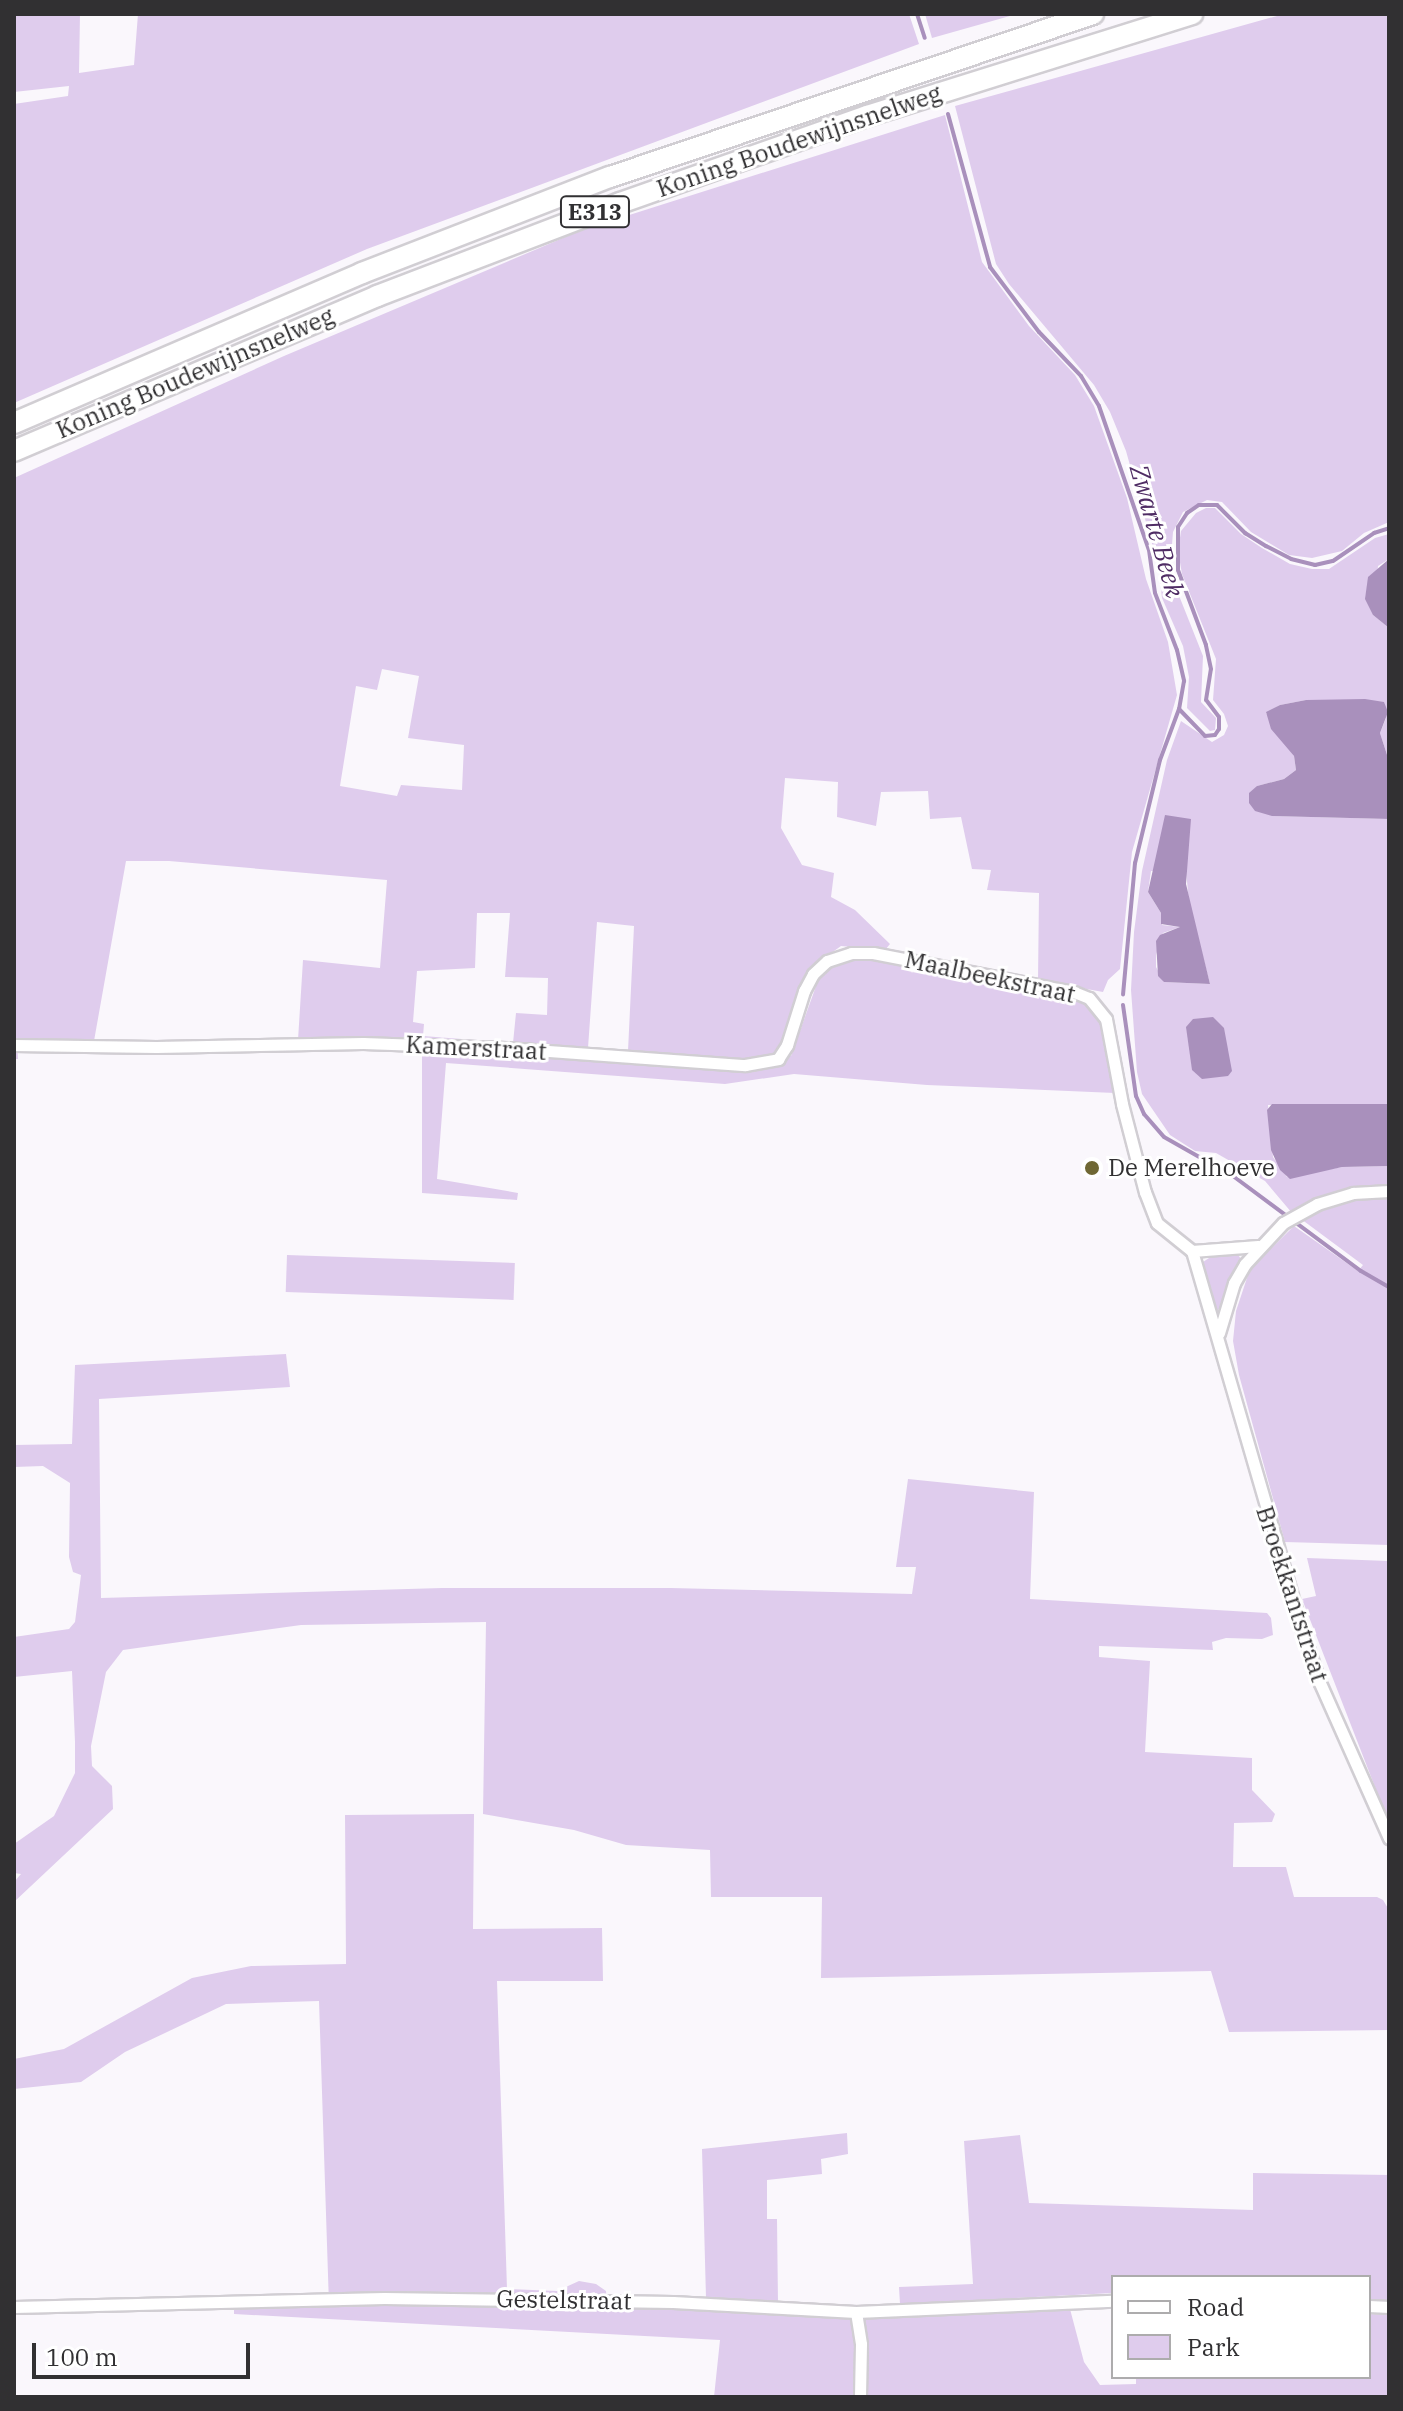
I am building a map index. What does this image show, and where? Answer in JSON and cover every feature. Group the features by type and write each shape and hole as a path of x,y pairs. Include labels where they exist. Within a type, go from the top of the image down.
{"highway":[{"name":"Koning Boudewijnsnelweg","path":"14,423 362,273 610,177 1093,14"},
{"name":"Koning Boudewijnsnelweg","path":"14,451 377,296 620,203 867,116 1192,14"}],"street":[{"name":"Kamerstraat","path":"14,1045 171,1047 363,1043 506,1048 745,1065 778,1059 787,1045 804,991 813,974 827,961 851,953 873,953"},
{"name":"Maalbeekstraat","path":"873,953 1074,992 1089,998 1106,1019 1122,1104 1149,1207 1164,1231 1192,1251"},
{"path":"1192,1251 1258,1246 1298,1213 1353,1193 1389,1191"},
{"name":"Broekkantstraat","path":"1219,1342 1220,1323 1234,1283 1258,1246"},
{"name":"Broekkantstraat","path":"1192,1251 1235,1410 1320,1683 1389,1838"},
{"name":"Gestelstraat","path":"14,2307 480,2299 673,2302 856,2312 1111,2301"},
{"path":"856,2312 861,2344 860,2397"}],"green space":[{"path":"14,14 80,14 79,73 134,65 138,14 909,14 919,44 367,249 14,403 14,104 68,96 69,86 14,92"},
{"path":"925,14 1017,14 932,38"},
{"path":"1284,14 1389,14 1389,522 1364,533 1342,551 1312,558 1289,555 1251,532 1222,502 1207,500 1183,512 1173,532 1171,558 1176,588 1203,656 1201,702 1216,718 1215,730 1210,731 1187,708 1189,677 1183,646 1162,598 1158,565 1126,451 1110,412 1094,385 1009,284 996,264 955,106"},
{"path":"945,115 982,262 1029,326 1075,375 1094,406 1127,498 1146,579 1168,642 1177,695 1132,852 1120,969 1108,980 1103,992 1038,980 1039,893 987,890 991,870 972,869 961,817 930,819 928,791 881,792 876,826 837,817 838,782 785,778 781,828 802,865 834,873 831,897 855,910 890,944 885,950 841,946 809,969 789,1028 774,1055 791,1056 820,975 836,962 861,957 1086,1001 1101,1017 1115,1093 927,1085 794,1074 725,1084 446,1063 437,1179 518,1193 517,1200 422,1193 422,1037 298,1040 303,960 380,968 387,880 169,861 126,861 94,1041 17,1041 18,1059 14,1059 14,478 284,356 582,230","holes":["382,669 419,676 408,738 464,745 462,790 401,785 397,796 340,786 356,686 377,690","477,913 510,913 505,977 548,978 547,1015 516,1013 513,1043 423,1036 424,1024 413,1022 417,971 475,968","597,922 634,926 628,1051 588,1048"]},
{"path":"1215,508 1241,534 1262,548 1290,564 1312,569 1329,569 1375,538 1389,534 1389,559 1378,566 1373,615 1389,628 1389,761 1380,733 1386,718 1384,702 1306,700 1280,705 1266,713 1294,756 1296,770 1284,779 1257,786 1272,816 1389,819 1389,1104 1268,1105 1273,1157 1287,1177 1342,1167 1389,1166 1389,1187 1347,1189 1292,1213 1265,1181 1216,1153 1195,1151 1170,1135 1142,1094 1137,1072 1131,990 1134,932 1142,871 1167,760 1181,721 1212,742 1224,735 1228,726 1224,714 1213,700 1216,659 1182,574 1178,551 1181,531 1196,513","holes":["1186,870 1189,903 1210,984 1164,982 1156,967 1156,955 1163,933 1180,927 1162,925 1161,913 1148,892 1151,871"]},
{"path":"1358,1197 1389,1198 1389,1545 1285,1542 1239,1375 1233,1341 1236,1311 1250,1269 1294,1226 1358,1271 1363,1265 1301,1219"},
{"path":"287,1255 515,1263 514,1300 286,1292"},
{"path":"1238,1255 1242,1260 1221,1308 1216,1311 1203,1262 1212,1256"},
{"path":"286,1354 290,1387 99,1399 101,1598 442,1588 671,1588 912,1594 916,1567 896,1567 908,1479 1034,1492 1030,1599 1267,1613 1271,1618 1273,1635 1262,1639 1226,1638 1212,1642 1213,1650 1099,1646 1099,1657 1150,1661 1145,1752 1252,1758 1252,1790 1275,1814 1272,1822 1234,1823 1233,1867 1286,1867 1294,1897 1377,1897 1383,1900 1389,1910 1389,2030 1229,2032 1211,1971 821,1978 822,1897 711,1897 710,1850 626,1845 574,1830 483,1814 486,1622 301,1625 123,1650 106,1672 91,1746 92,1766 112,1786 113,1809 14,1902 14,1882 21,1874 14,1873 14,1844 54,1816 75,1773 75,1742 72,1671 14,1677 14,1637 69,1629 75,1622 81,1575 73,1572 69,1557 70,1483 43,1466 14,1467 14,1445 72,1444 75,1365"},
{"path":"1307,1558 1389,1561 1389,1823 1302,1599 1316,1596"},
{"path":"474,1814 473,1929 602,1928 603,1981 497,1981 507,2289 557,2291 579,2281 596,2284 606,2291 607,2305 847,2319 1070,2309 1084,2362 1100,2385 1136,2384 1136,2379 1371,2379 1371,2314 1389,2315 1389,2397 714,2397 720,2340 234,2314 234,2307 329,2305 319,2001 226,2004 125,2052 81,2082 14,2089 14,2059 64,2049 192,1978 251,1966 346,1964 345,1815"},
{"path":"847,2133 848,2154 821,2159 822,2174 767,2180 767,2219 777,2219 778,2303 706,2298 702,2149"},
{"path":"1020,2135 1029,2203 1253,2210 1253,2173 1389,2175 1389,2301 1371,2300 1371,2275 1111,2275 1111,2293 900,2304 899,2287 973,2284 964,2141"}],"shaded area":[{"path":"1389,559 1389,628 1373,615 1365,599 1368,577"},
{"path":"1365,699 1384,702 1388,712 1380,733 1389,761 1389,819 1272,816 1255,811 1249,803 1249,793 1257,786 1284,779 1296,770 1294,756 1271,729 1266,712 1280,705 1306,700"},
{"path":"1165,815 1191,819 1186,884 1210,984 1164,982 1158,976 1156,941 1160,935 1180,927 1161,924 1161,913 1148,892"},
{"path":"1213,1017 1224,1028 1232,1071 1228,1076 1202,1079 1192,1070 1186,1027 1193,1019"},
{"path":"1272,1104 1389,1104 1389,1166 1342,1167 1290,1179 1280,1170 1271,1150 1267,1110"}],"waterway":[{"name":"Zwarte Beek","path":"917,14 925,38"},
{"name":"Zwarte Beek","path":"948,114 990,267 1039,332 1081,376 1099,406 1149,550 1155,593 1177,650 1184,681 1179,709 1160,760 1135,863 1123,994"},
{"path":"1179,709 1205,736 1215,735 1219,729 1219,717 1206,700 1211,669 1206,645 1178,570 1178,527 1187,513 1199,505 1217,505 1245,533 1266,546 1291,559 1315,565 1333,561 1374,533 1389,528"},
{"name":"Zwarte Beek","path":"1123,1005 1136,1096 1144,1114 1164,1137 1233,1176 1361,1271 1389,1287"}],"place":[{"name":"De Merelhoeve","path":"1092,1168"}]}
